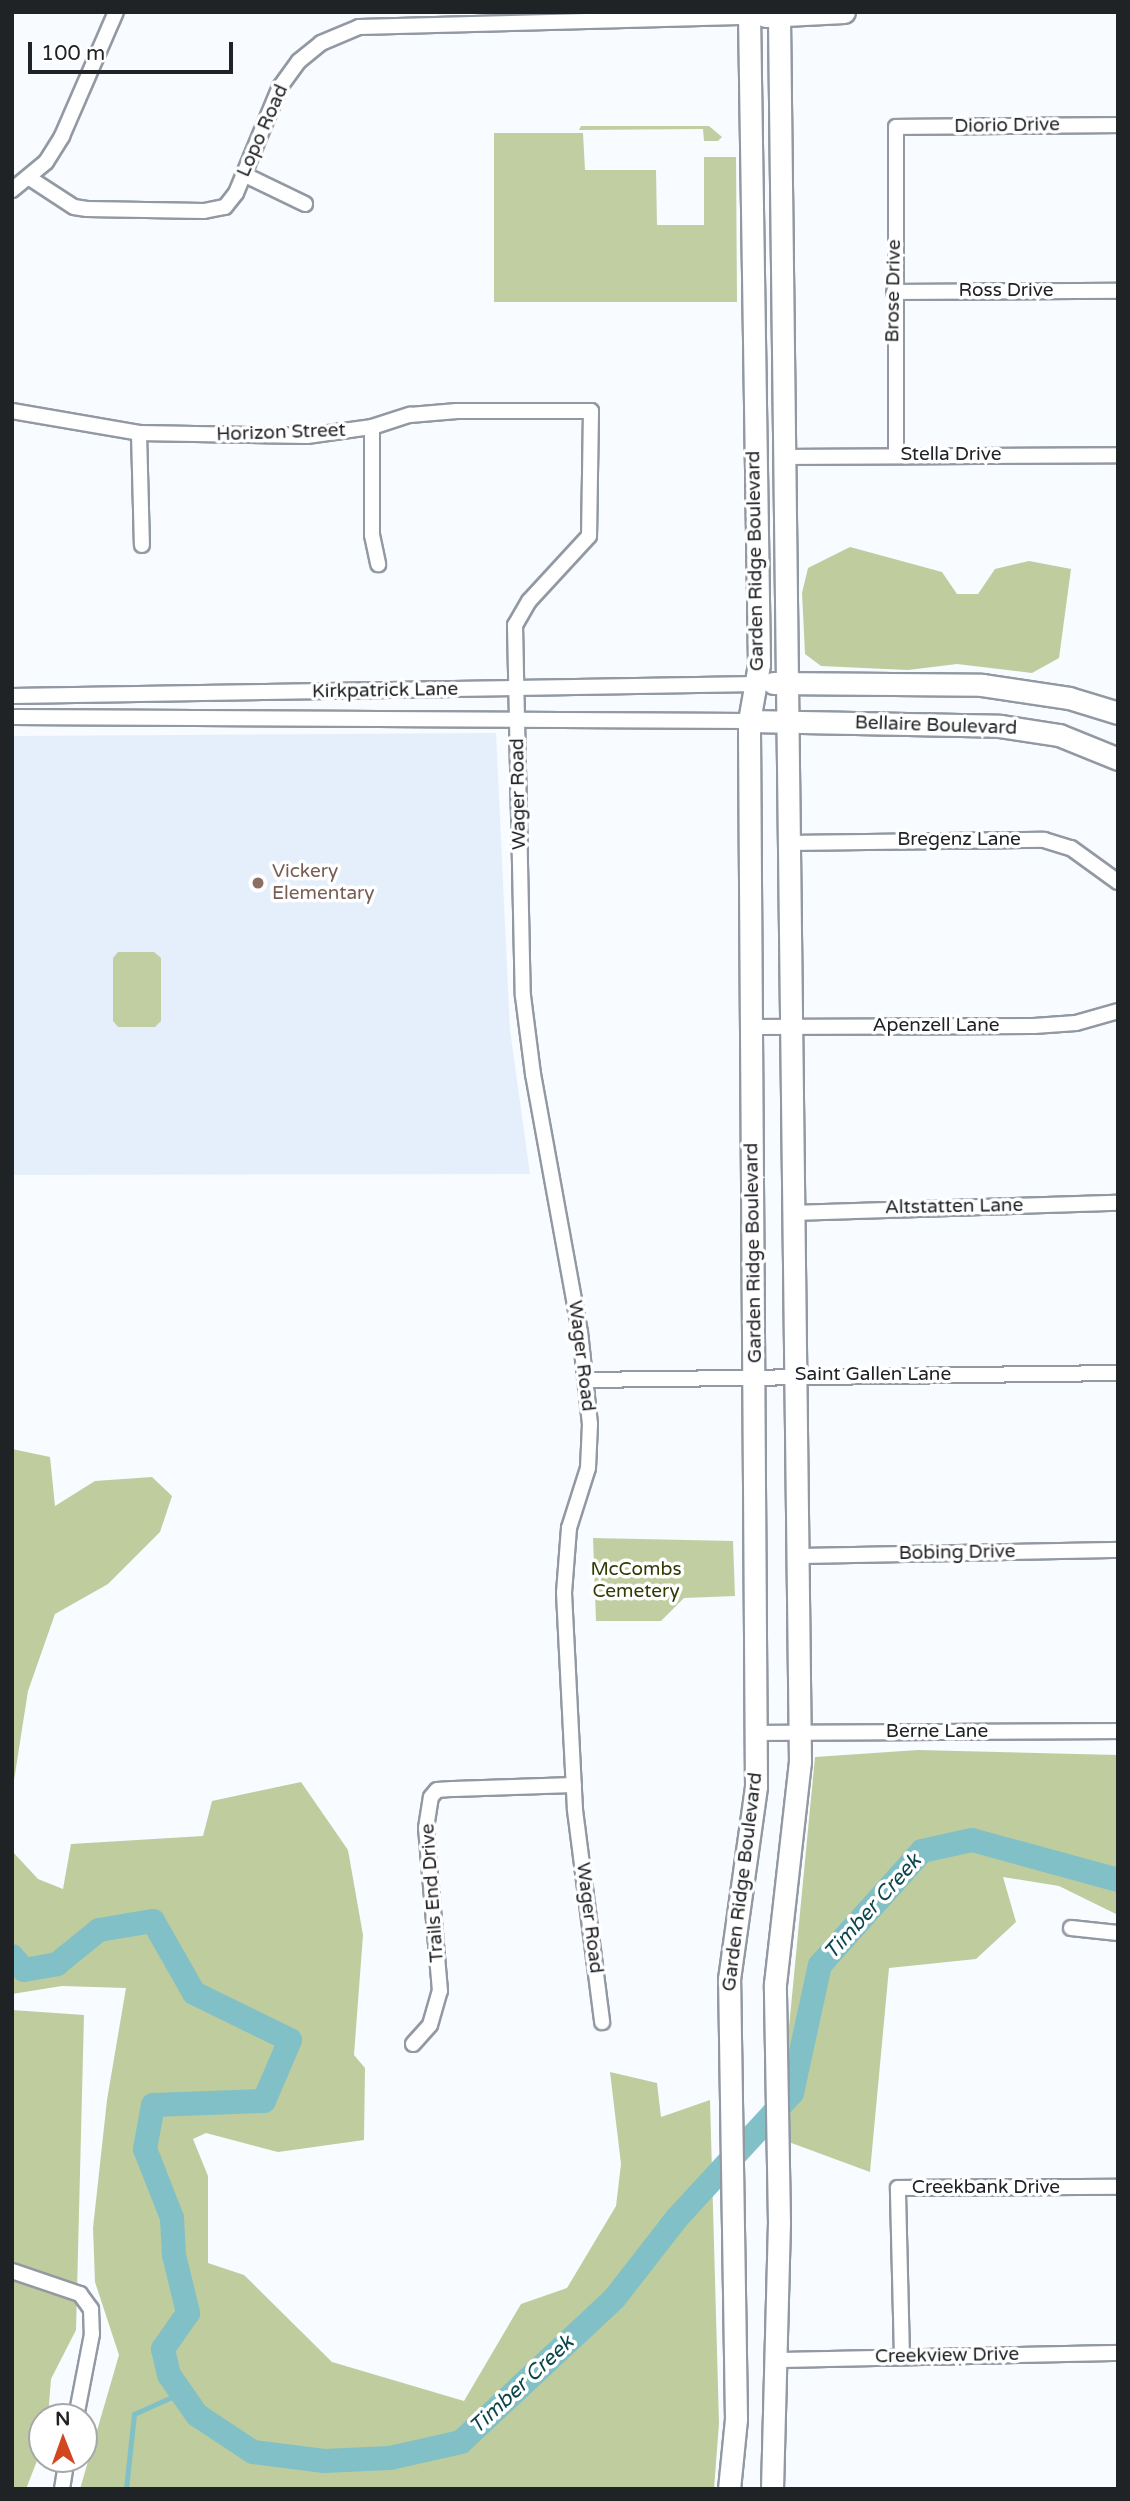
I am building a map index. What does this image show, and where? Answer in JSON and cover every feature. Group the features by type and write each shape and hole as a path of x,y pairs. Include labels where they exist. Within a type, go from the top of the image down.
{"main road":[{"path":"749,15 844,12"},
{"name":"Garden Ridge Boulevard","path":"772,2489 779,2222 775,1984 798,1795 800,1733 792,1375 788,722 779,14"},
{"name":"Garden Ridge Boulevard","path":"729,2489 736,2419 729,1979 751,1845 756,1733 749,721 758,684 749,15"},
{"path":"752,344 771,452 784,457"},
{"name":"Bellaire Boulevard","path":"758,684 982,685 1069,698 1118,713"},
{"name":"Bellaire Boulevard","path":"749,721 1000,726 1059,736 1118,759"}],"street":[{"path":"12,190 31,179 62,136 116,12"},
{"name":"Lopo Road","path":"31,179 74,207 204,211 225,206 243,174 280,87 299,61 332,37 359,27 749,15"},
{"name":"Diorio Drive","path":"896,127 1118,125"},
{"name":"Brose Drive","path":"896,127 896,455"},
{"path":"243,174 304,204"},
{"name":"Ross Drive","path":"894,292 1118,291"},
{"name":"Horizon Street","path":"12,411 139,433 306,436 372,427 410,415 457,411 591,411"},
{"name":"Wager Road","path":"591,411 589,536 529,601 516,625 523,996 585,1380 589,1468 569,1528 564,1593 574,1786 602,2022"},
{"path":"372,427 372,535 378,564"},
{"path":"139,433 142,545"},
{"name":"Stella Drive","path":"784,457 1118,455"},
{"name":"Kirkpatrick Lane","path":"12,696 758,684"},
{"name":"Kirkpatrick Lane","path":"12,718 517,723 749,721"},
{"name":"Bregenz Lane","path":"788,843 1044,840 1071,848 1118,882"},
{"name":"Apenzell Lane","path":"752,1027 1034,1026 1076,1023 1118,1012"},
{"name":"Altstatten Lane","path":"791,1213 1118,1203"},
{"name":"Saint Gallen Lane","path":"585,1380 792,1375 1118,1373"},
{"name":"Bobing Drive","path":"796,1556 1118,1550"},
{"name":"Berne Lane","path":"756,1733 1118,1731"},
{"name":"Trails End Drive","path":"414,2043 430,2025 440,1991 426,1828 431,1797 437,1790 574,1786"},
{"path":"1071,1928 1118,1933"},
{"name":"Creekbank Drive","path":"902,2357 898,2188 1118,2187"},
{"path":"12,2271 80,2294 91,2309 92,2334 79,2403"},
{"name":"Creekview Drive","path":"776,2360 1118,2353"}],"shaded area":[{"name":"Vickery Elementary","path":"496,733 510,1030 530,1174 12,1175 12,736"}],"green space":[{"path":"581,126 709,126 722,137 718,141 704,141 703,129 579,130"},
{"path":"494,133 583,133 585,170 656,170 657,225 704,225 704,157 736,157 737,302 494,302"},
{"path":"850,547 942,572 957,594 978,594 995,569 1029,561 1071,569 1059,658 1032,673 957,664 908,670 821,666 805,654 802,593 808,568"},
{"path":"118,952 154,952 161,958 161,1021 155,1027 118,1027 113,1021 113,958"},
{"path":"12,1449 50,1457 55,1506 95,1481 152,1477 172,1496 160,1532 108,1584 55,1614 28,1691 12,1793"},
{"name":"McCombs Cemetery","path":"593,1538 733,1541 735,1596 684,1598 661,1621 596,1621"},
{"path":"918,1750 1118,1755 1118,1915 1059,1886 1003,1877 1016,1922 976,1959 889,1968 870,2172 786,2141 787,2048 815,1757"},
{"path":"301,1782 348,1850 363,1935 354,2055 365,2068 364,2140 278,2152 206,2133 193,2139 208,2176 208,2263 244,2275 332,2362 464,2401 521,2304 567,2288 616,2206 621,2164 610,2072 657,2083 661,2117 710,2100 719,2423 714,2489 80,2489 85,2473 98,2473 98,2427 119,2355 95,2282 93,2228 107,2100 126,1988 62,1986 12,1994 12,1851 38,1879 63,1889 71,1844 203,1836 212,1801"},
{"path":"12,2010 84,2015 76,2330 51,2379 49,2403 28,2403 28,2473 32,2473 26,2489 12,2489"}],"waterway":[{"name":"Timber Creek","path":"12,1956 24,1970 57,1964 99,1930 153,1921 194,1993 290,2040 264,2101 153,2105 145,2149 172,2218 174,2255 188,2313 163,2349 169,2375 197,2415 253,2452 324,2461 390,2458 461,2442 614,2299 677,2218 792,2093 820,1965 922,1851 972,1840 1118,1880"},
{"path":"126,2489 134,2414 181,2393"}],"place":[{"name":"Vickery Elementary","path":"258,883"}]}
